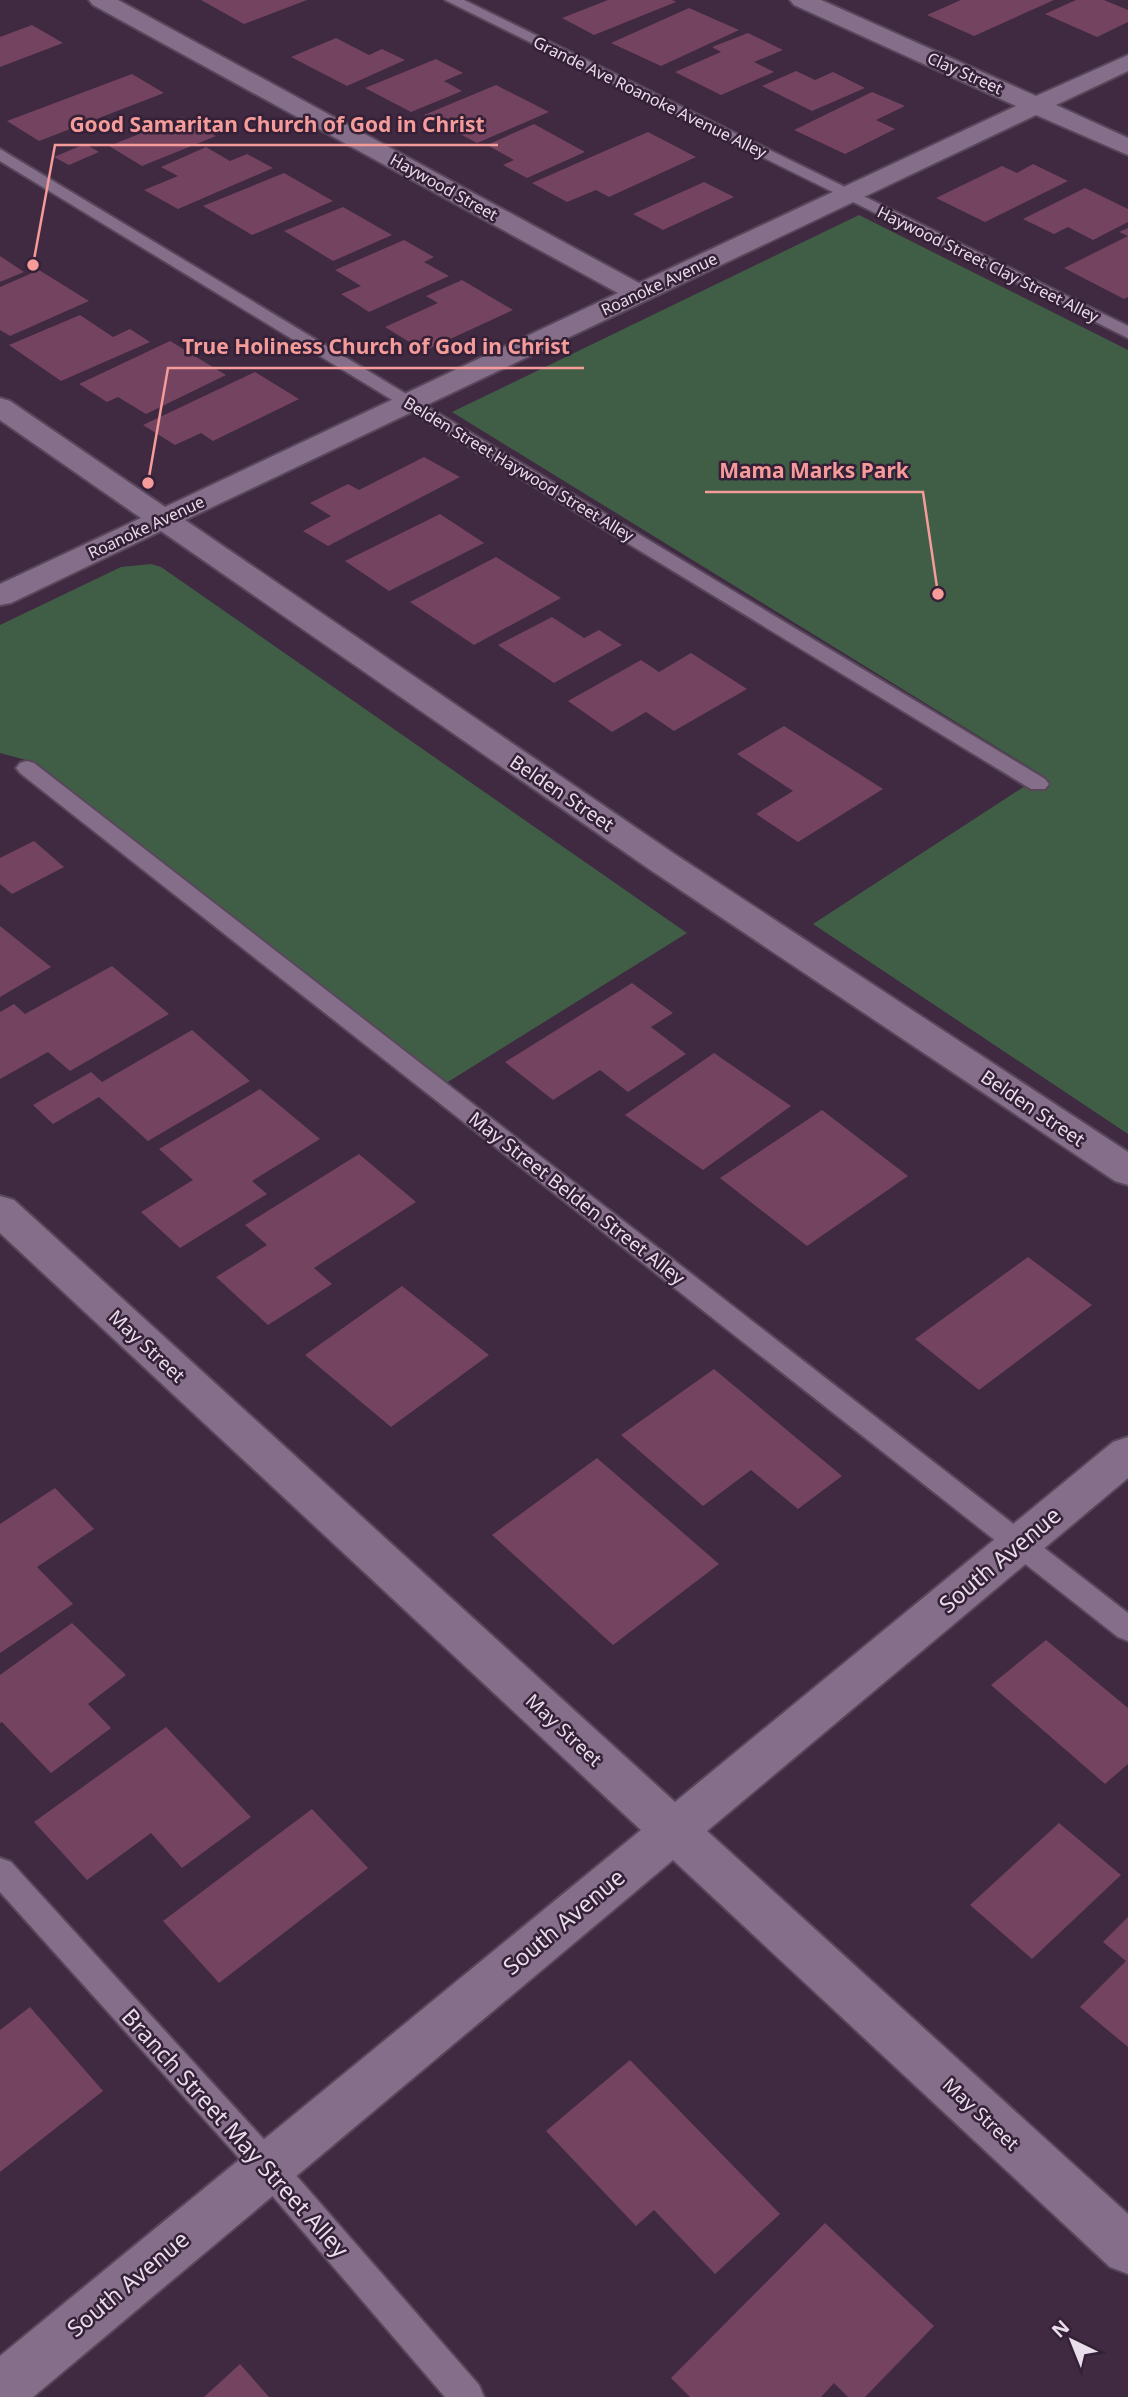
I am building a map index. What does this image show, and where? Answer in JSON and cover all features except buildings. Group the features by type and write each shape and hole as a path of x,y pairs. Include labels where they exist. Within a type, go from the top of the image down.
{"street":[{"name":"Haywood Street","path":"101,0 639,294"},
{"name":"Clay Street","path":"802,0 1128,147"},
{"name":"Roanoke Avenue","path":"0,596 1128,62"},
{"name":"Belden Street","path":"0,407 664,863 1128,1171"},
{"name":"May Street","path":"0,1210 1128,2249"},
{"name":"South Avenue","path":"0,2390 1128,1454"}],"lane":[{"name":"Grande Ave Roanoke Avenue Alley","path":"452,0 847,195"},
{"name":"Belden Street Haywood Street Alley","path":"0,154 1038,784"},
{"name":"Haywood Street Clay Street Alley","path":"847,195 1128,333"},
{"name":"May Street Belden Street Alley","path":"27,768 1128,1629"},
{"name":"Branch Street May Street Alley","path":"0,1871 268,2167 467,2397"}],"green space":[{"path":"859,215 1128,350 1128,1134 813,924 1042,775 452,412"},
{"path":"151,564 161,567 687,933 443,1085 37,763 0,753 0,625 121,567"}],"place":[{"name":"Good Samaritan Church of God in Christ","path":"33,265"},
{"name":"True Holiness Church of God in Christ","path":"148,483"},
{"name":"Mama Marks Park","path":"938,594"}]}
